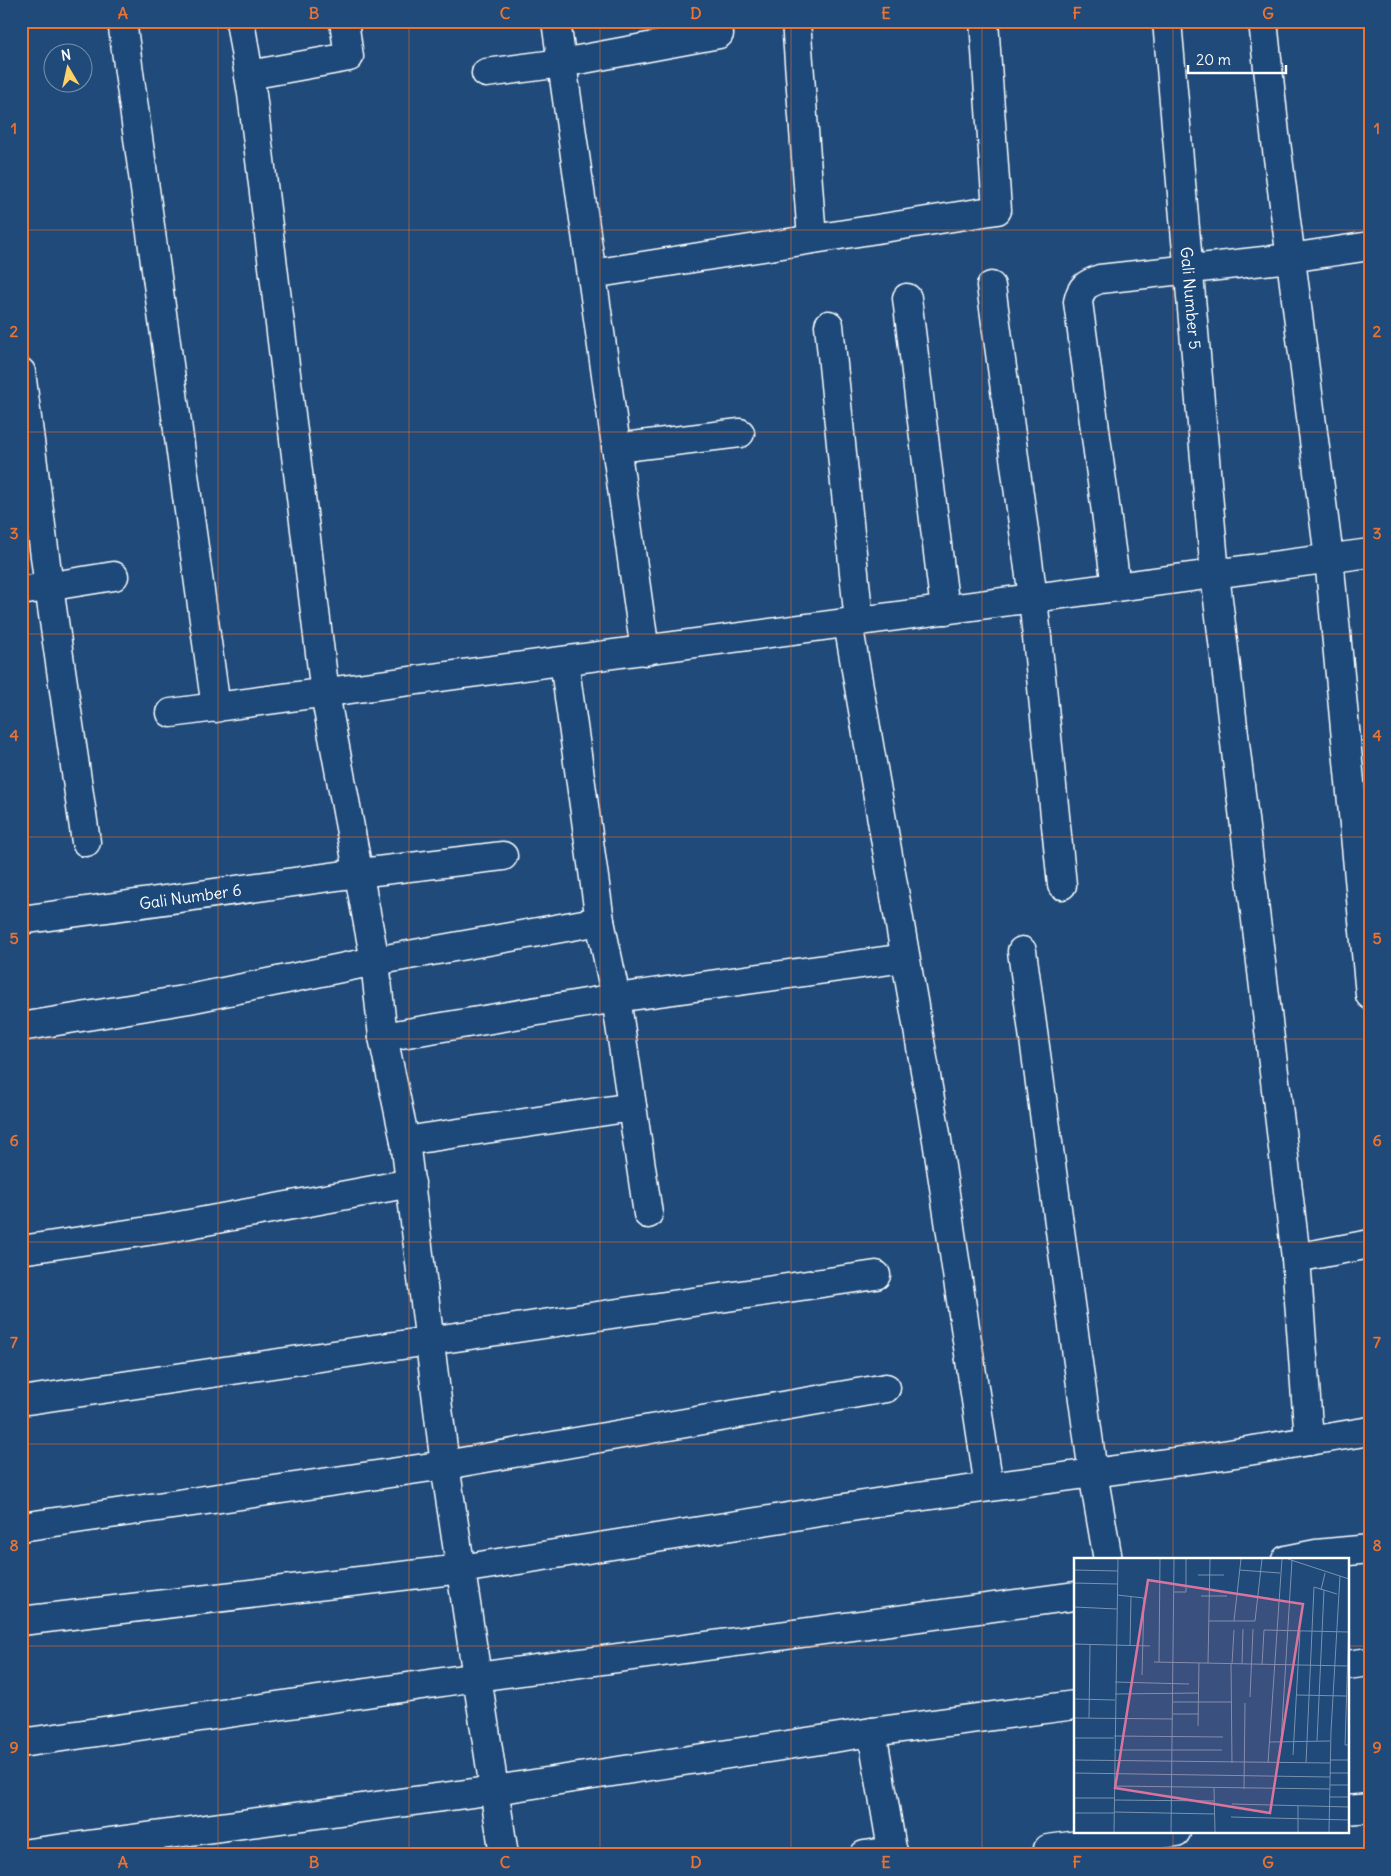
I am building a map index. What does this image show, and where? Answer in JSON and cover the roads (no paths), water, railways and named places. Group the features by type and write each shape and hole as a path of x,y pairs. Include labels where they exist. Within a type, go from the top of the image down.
{"street":[{"path":"122,21 216,708"},
{"path":"240,21 249,75 326,694 376,960 383,1037 406,1141 445,1465 504,1855"},
{"path":"249,75 349,57 344,21"},
{"path":"556,21 645,651"},
{"path":"796,21 812,239"},
{"path":"592,274 998,210 984,21"},
{"name":"Gali Number 5","path":"1167,21 1215,574 1296,1258 1309,1441"},
{"path":"1263,21 1290,258 1329,558 1370,995"},
{"path":"486,73 562,63 719,34"},
{"path":"1116,587 1078,302 1080,291 1086,284 1100,279 1290,258 1370,246"},
{"path":"991,286 1033,598 1062,885"},
{"path":"907,298 945,610"},
{"path":"829,325 854,622 905,958 937,1140 989,1488"},
{"path":"21,372 49,587 86,842"},
{"path":"616,448 740,433"},
{"path":"171,713 326,694 1370,553"},
{"path":"21,591 114,576"},
{"path":"564,661 600,921 616,998 648,1214"},
{"name":"Gali Number 6","path":"21,920 359,873 503,856"},
{"path":"21,1027 189,999 376,960 600,921"},
{"path":"1022,951 1093,1473 1108,1558"},
{"path":"383,1037 616,998 905,958"},
{"path":"406,1141 632,1107"},
{"path":"21,1250 168,1228 411,1183"},
{"path":"1296,1258 1370,1244"},
{"path":"21,1401 876,1275"},
{"path":"21,1527 445,1465 886,1388"},
{"path":"21,1621 461,1569 895,1500 1217,1456 1370,1431"},
{"path":"1296,1558 1316,1554 1370,1549"},
{"path":"21,1743 477,1677 1074,1596"},
{"path":"1348,1665 1370,1662"},
{"path":"21,1854 495,1790 872,1732 1074,1705"},
{"path":"864,1855 893,1853 872,1732"},
{"path":"1348,1810 1370,1808"},
{"path":"1048,1849 1161,1834"}]}
